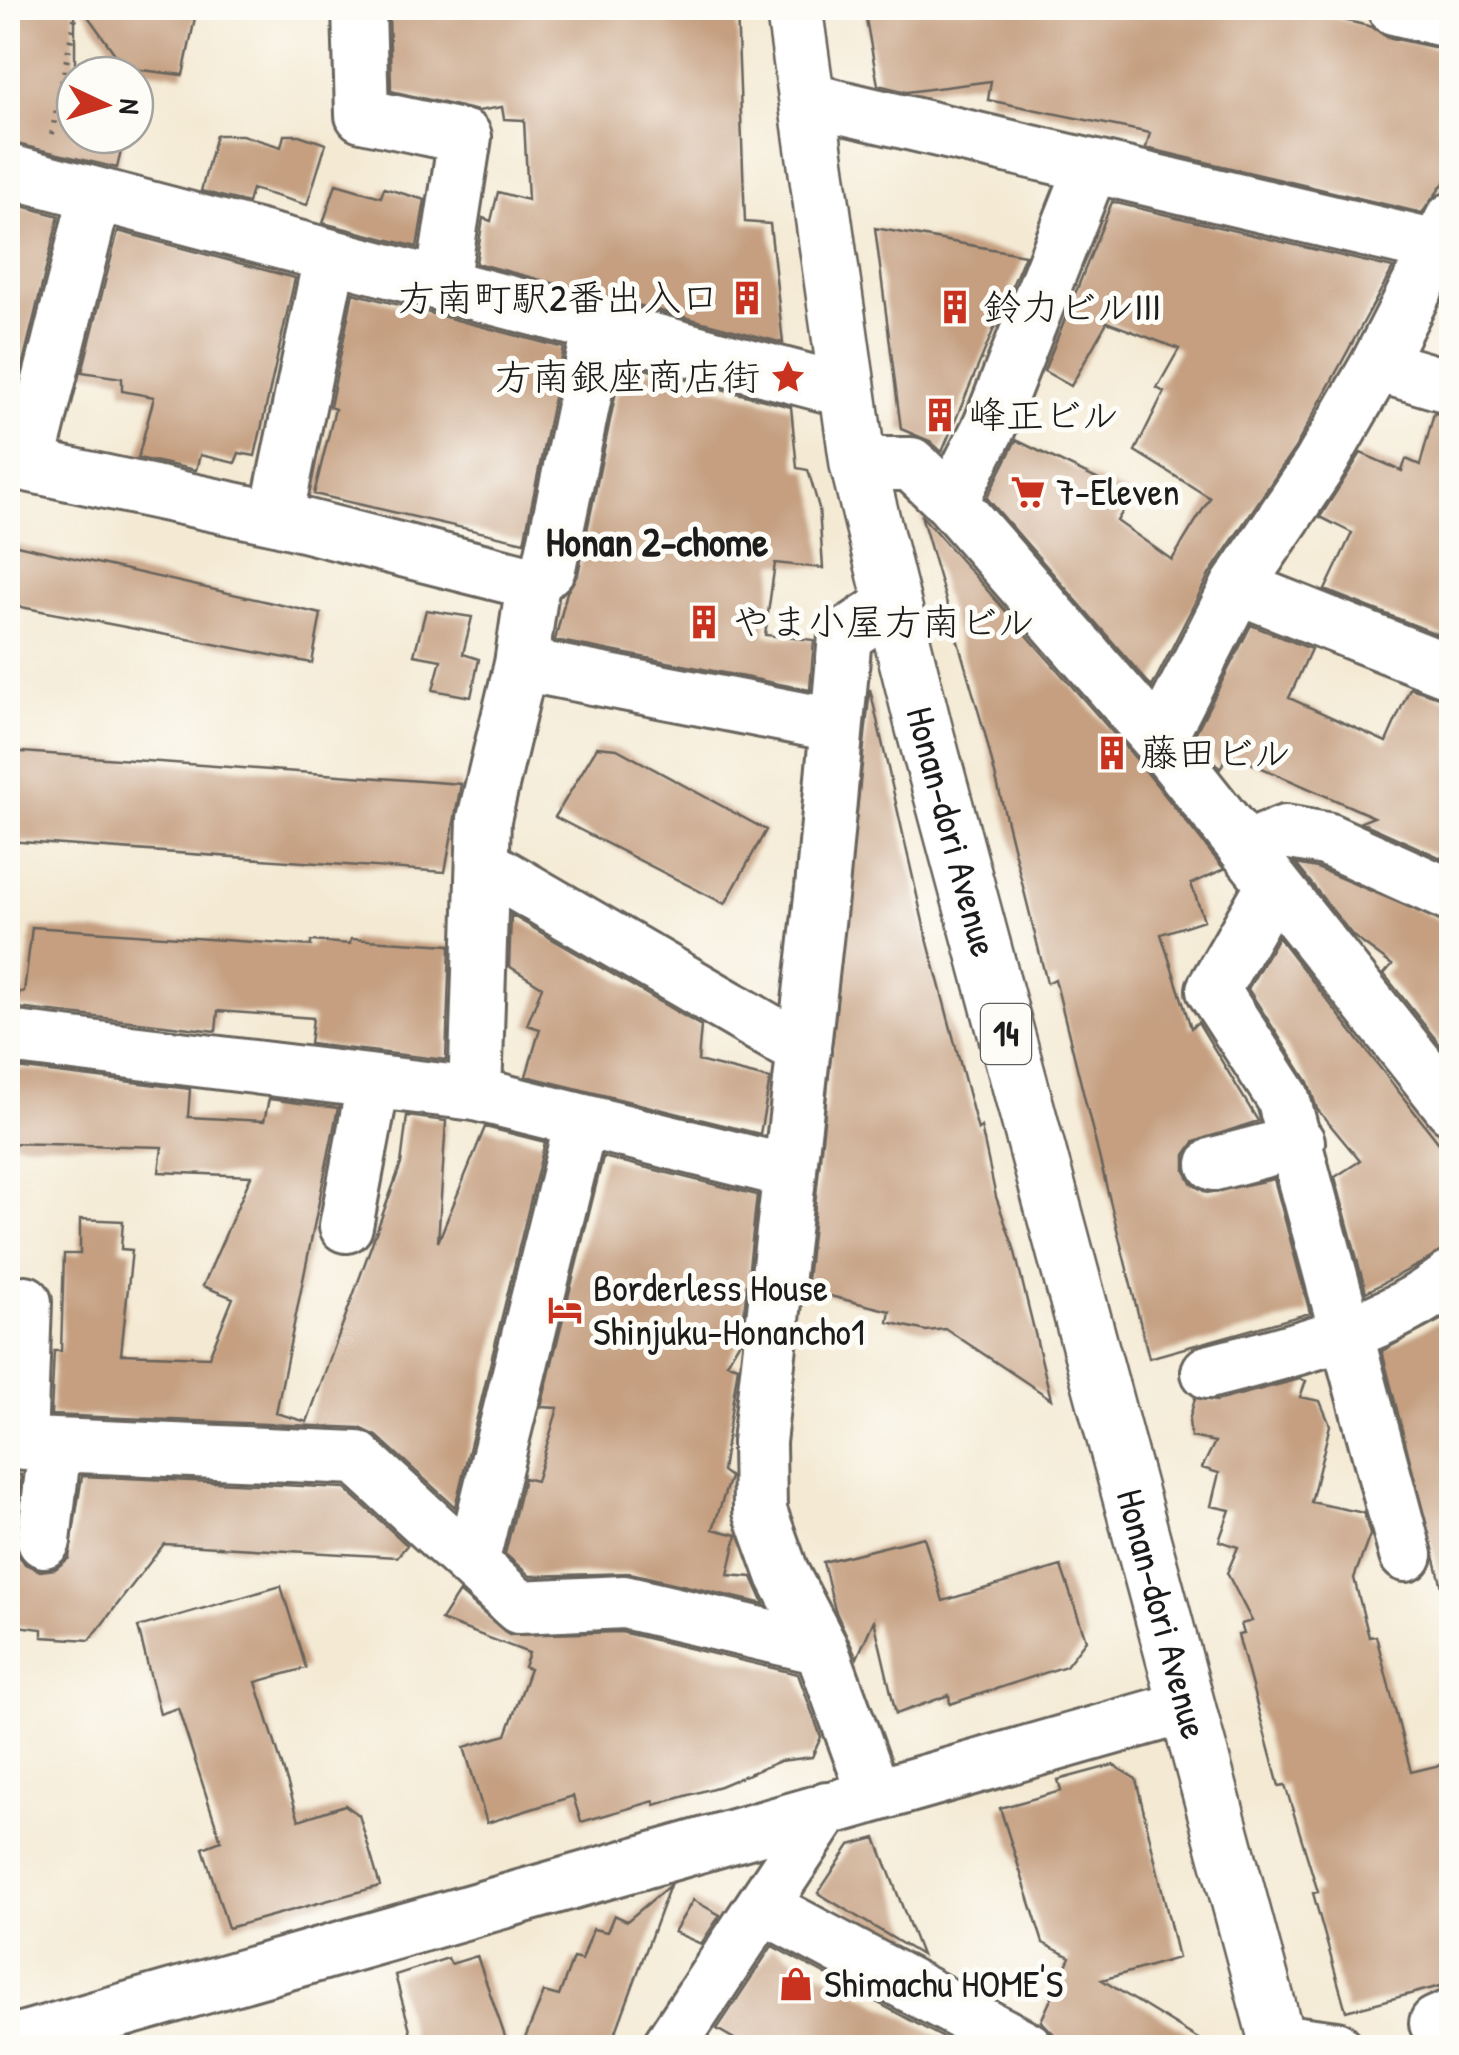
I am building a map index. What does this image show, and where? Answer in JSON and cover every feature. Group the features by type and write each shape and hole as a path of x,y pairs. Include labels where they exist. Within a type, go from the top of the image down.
{"main road":[{"name":"Honan-dori Avenue","path":"794,8 858,464 892,604 1278,2044"}],"street":[{"path":"360,8 362,115 465,137 442,284"},
{"path":"1394,8 1452,22"},
{"path":"806,99 1092,166 1444,233 1377,365 1320,464 1237,587 1159,740"},
{"path":"951,502 990,425 1092,166"},
{"path":"25,177 846,390"},
{"path":"95,197 18,463 276,518 532,583"},
{"path":"276,518 330,257"},
{"path":"476,1094 484,820 520,664 532,583 549,568 599,329"},
{"path":"1377,365 1452,387"},
{"path":"858,464 911,464 951,502 1159,740 1452,1108"},
{"path":"1237,587 1452,672"},
{"path":"851,1800 821,1648 783,1575 760,1512 759,1442 804,1052 845,636 892,604"},
{"path":"520,664 834,724"},
{"path":"1406,1555 1298,1142 1283,1098 1213,990 1260,867 1285,832 1326,839 1452,896"},
{"path":"484,865 804,1052"},
{"path":"8,1037 476,1094 790,1172"},
{"path":"346,1226 373,1084"},
{"path":"472,1563 581,1122"},
{"path":"1214,1164 1298,1142"},
{"path":"1208,1372 1346,1336 1386,1319 1452,1277"},
{"path":"26,1302 28,1444 44,1540"},
{"path":"28,1444 357,1458 519,1607 624,1602 821,1648"},
{"path":"8,2043 1186,1707"},
{"path":"668,2048 764,1906 851,1800"},
{"path":"764,1906 1027,2048"},
{"path":"1278,2044 1336,2048"}],"path":[{"path":"25,177 77,8"}],"building":[{"path":"20,8 75,8 75,55 55,55 55,153 8,142 8,49 14,50"},
{"path":"82,8 197,8 183,75 155,72 155,55 116,55"},
{"path":"389,8 737,9 745,222 770,224 783,343 476,263 483,218 491,221 498,192 528,200 524,120 504,119 502,107 478,111 391,91"},
{"path":"864,8 1296,8 1372,27 1387,37 1452,51 1452,160 1446,180 1422,213 1146,148 1150,133 988,100 991,81 907,92 878,85"},
{"path":"216,135 242,135 281,147 284,135 299,135 326,144 307,205 252,189 248,203 201,191"},
{"path":"62,155 120,155 117,168"},
{"path":"336,184 381,197 384,188 425,200 417,247 323,223"},
{"path":"8,202 59,216 8,423"},
{"path":"1112,202 1393,268 1295,448 1210,573 1152,687 987,498 1016,440 1132,496 1117,521 1172,560 1210,498 1135,451 1164,392 1157,388 1179,349 1107,322 1071,386 1044,371"},
{"name":"鈴力ビルIII","path":"875,228 1025,255 942,452 930,441 901,429"},
{"path":"118,231 295,278 255,456 239,453 235,463 200,455 196,470 138,458 154,397 122,391 122,378 82,372"},
{"path":"353,293 564,348 524,542 314,494 335,409 330,407"},
{"path":"622,363 791,407 797,468 808,470 819,508 823,568 775,563 765,635 814,640 810,690 555,640 567,592 578,574"},
{"path":"1434,413 1452,416 1452,640 1325,590 1352,533 1320,517 1361,453 1402,471 1406,459 1420,465"},
{"path":"921,515 1136,759 1224,869 1191,884 1204,920 1161,934 1191,1028 1198,1022 1258,1121 1194,1142 1185,1155 1185,1171 1192,1184 1207,1193 1274,1179 1310,1313 1149,1358 1055,979 1047,983 985,734"},
{"path":"8,543 321,614 312,663 21,607 8,598"},
{"path":"426,610 472,617 463,654 479,659 471,697 433,690 441,660 414,655"},
{"path":"1251,625 1311,649 1289,698 1386,742 1410,688 1452,701 1450,862 1361,822 1374,817 1228,753 1220,769 1194,736"},
{"path":"870,689 926,935 978,1130 981,1127 996,1197 1014,1248 1051,1399 946,1329 926,1331 888,1322 890,1311 806,1290"},
{"path":"597,747 617,749 766,830 725,904 555,817"},
{"path":"8,751 461,784 445,872 8,841"},
{"path":"1296,864 1317,868 1452,925 1449,1056 1384,974 1392,965 1353,936"},
{"path":"511,915 701,1026 698,1061 770,1079 760,1134 526,1076 540,1029 527,1025 542,987 509,966"},
{"path":"32,927 311,946 311,941 350,944 351,939 450,945 446,1060 310,1044 313,1018 218,1011 216,1031 18,1008 19,992 24,992"},
{"path":"1278,937 1452,1160 1452,1247 1366,1292 1335,1177 1360,1161 1317,1109 1308,1082 1248,989"},
{"path":"8,1067 190,1089 188,1117 264,1121 269,1099 338,1108 276,1413 307,1422 401,1164 407,1116 446,1121 438,1242 485,1127 545,1142 455,1507 377,1436 360,1428 51,1415 54,1351 61,1351 64,1254 80,1254 80,1219 123,1221 121,1249 132,1250 121,1354 209,1357 233,1298 203,1286 251,1176 159,1172 162,1147 8,1143"},
{"path":"603,1157 757,1195 741,1339 727,1363 738,1366 722,1471 730,1477 713,1529 737,1535 728,1575 752,1577 764,1604 630,1573 530,1576 505,1554 524,1478 536,1481 558,1408 541,1407"},
{"path":"1452,1314 1452,1590 1443,1591 1382,1351"},
{"path":"1300,1379 1306,1381 1300,1397 1320,1401 1330,1425 1311,1502 1364,1513 1370,1535 1354,1578 1369,1637 1376,1636 1411,1772 1452,1762 1452,1983 1346,2011 1313,1893 1318,1892 1285,1785 1279,1786 1238,1635 1244,1634 1241,1624 1252,1621 1227,1573 1238,1547 1219,1541 1230,1510 1211,1506 1219,1473 1202,1468 1215,1442 1191,1437 1189,1421 1195,1398 1216,1401"},
{"path":"8,1474 21,1475 16,1552 25,1564 40,1571 55,1569 69,1558 82,1476 345,1488 407,1545 397,1557 164,1544 90,1640 42,1637 42,1629 8,1625"},
{"path":"924,1537 943,1601 1061,1566 1086,1640 1066,1666 950,1704 949,1695 896,1714 874,1620 857,1658 835,1610 823,1562"},
{"path":"281,1586 306,1668 256,1682 299,1820 345,1805 359,1815 380,1886 228,1928 203,1848 221,1841 178,1708 160,1714 138,1627"},
{"path":"459,1592 509,1635 621,1632 798,1674 821,1737 812,1757 780,1761 720,1786 655,1805 654,1801 581,1822 573,1796 487,1823 464,1747 506,1735 530,1669 524,1667 529,1653 441,1620"},
{"path":"1113,1765 1136,1779 1178,1958 1102,1980 1213,2048 1057,2048 1053,2033 1041,2021 1070,1957 1043,1943 1000,1808 1061,1791 1058,1780"},
{"path":"876,1838 921,1955 818,1893 850,1845"},
{"path":"670,1885 610,2048 521,2048 544,1992 559,1996 573,1958 582,1960 593,1929 607,1932 614,1915 627,1921"},
{"path":"693,1900 720,1915 701,1944 674,1932"},
{"name":"Shimachu HOME'S","path":"772,1946 962,2048 750,2048 717,2029"},
{"path":"477,1956 509,2048 415,2048 395,1975 448,1958 451,1964"}],"place":[{"name":"方南町駅2番出入口","path":"747,298"},
{"name":"鈴力ビルIII","path":"955,307"},
{"name":"方南銀座商店街","path":"788,377"},
{"name":"峰正ビル","path":"940,415"},
{"name":"7-Eleven","path":"1028,492"},
{"name":"やま小屋方南ビル","path":"704,622"},
{"name":"藤田ビル","path":"1112,753"},
{"name":"Borderless House Shinjuku-Honancho1","path":"565,1310"},
{"name":"Shimachu HOME'S","path":"796,1984"}],"district":[{"name":"Honan 2-chome","path":"657,542"}]}
